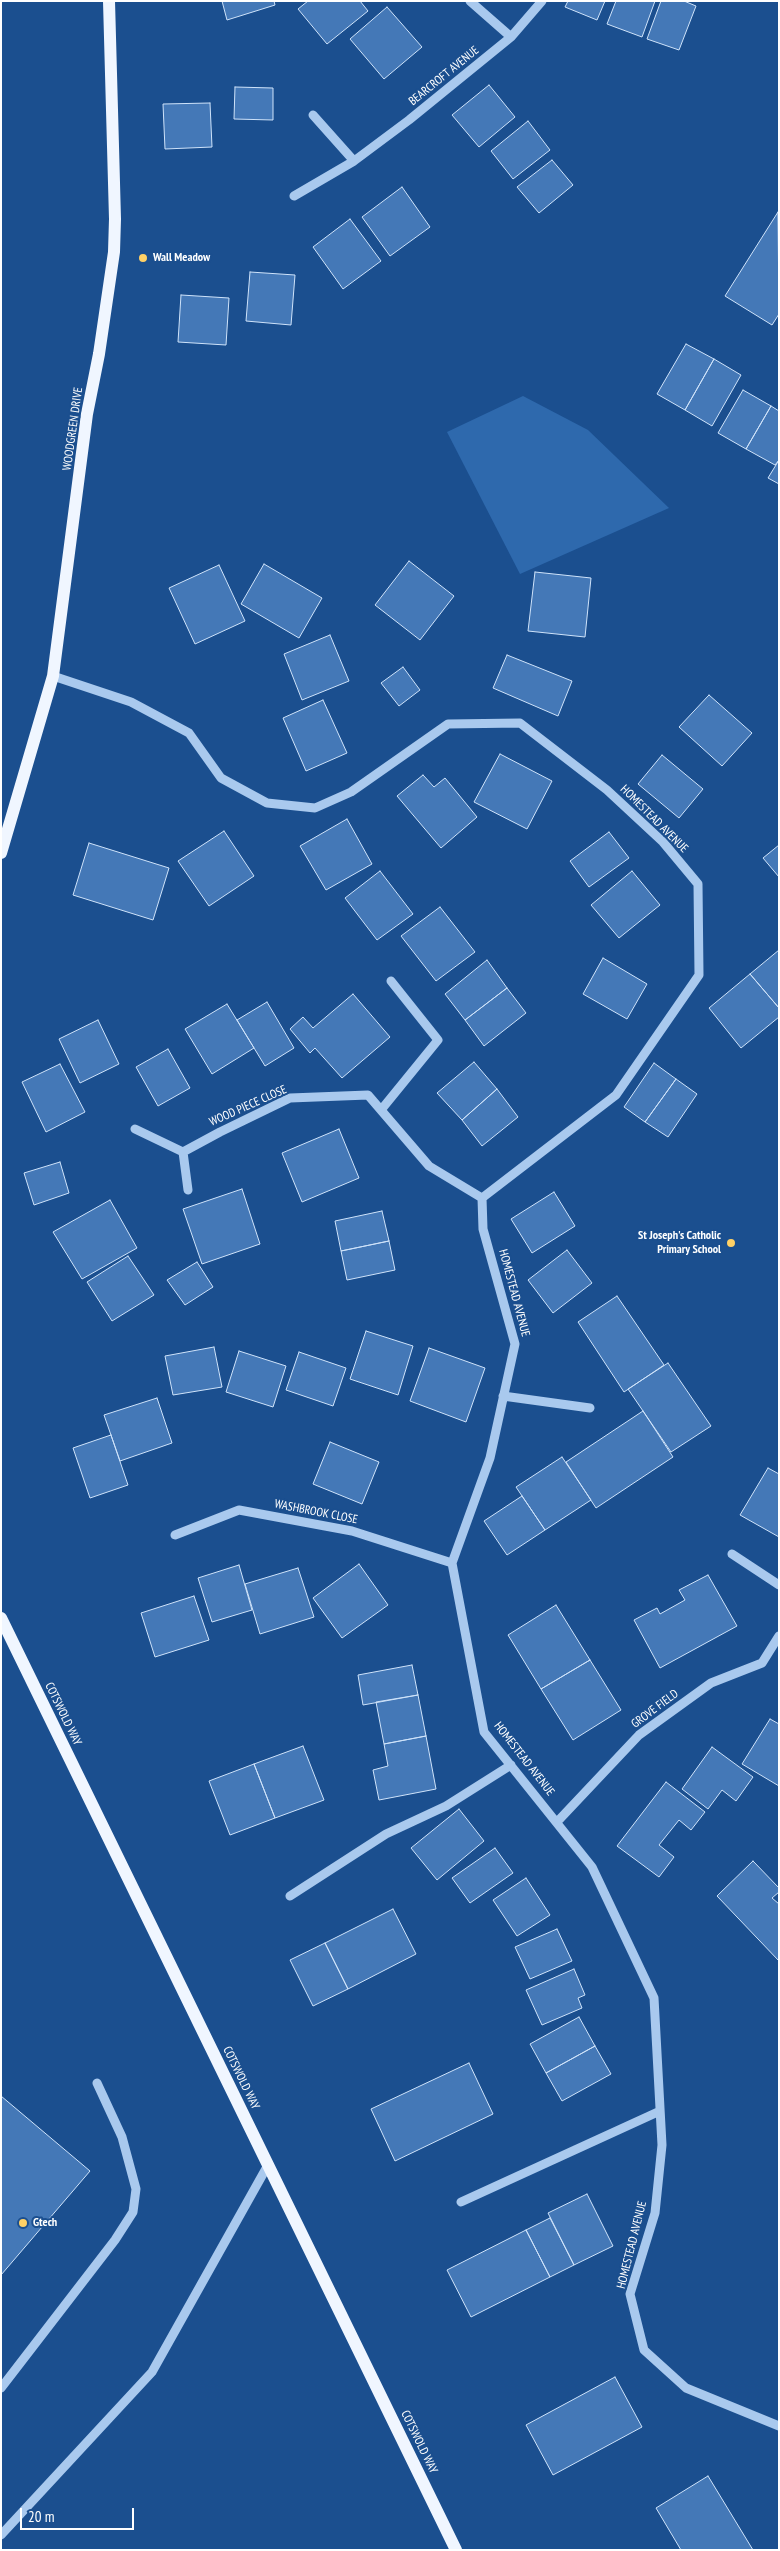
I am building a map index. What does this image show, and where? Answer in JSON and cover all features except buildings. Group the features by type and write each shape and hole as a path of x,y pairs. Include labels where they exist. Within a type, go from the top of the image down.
{"main road":[{"name":"WOODGREEN DRIVE","path":"1,853 53,676 87,414 99,354 114,252 115,219 109,1"},
{"name":"COTSWOLD WAY","path":"1,1618 456,2550"}],"street":[{"path":"470,1 511,37"},
{"name":"BEARCROFT AVENUE","path":"294,196 354,161 409,120 511,37 542,1"},
{"path":"313,115 354,161"},
{"name":"HOMESTEAD AVENUE","path":"53,676 132,702 189,732 222,778 267,803 315,808 351,792 448,724 520,723 607,790 663,842 698,884 699,975 616,1095 482,1198 484,1229 515,1344 490,1458 452,1563 484,1732 592,1866 654,1998 662,2145 655,2213 630,2294 644,2350 686,2388 779,2426"},
{"path":"381,1110 438,1040 391,981"},
{"name":"WOOD PIECE CLOSE","path":"184,1152 290,1098 368,1095 429,1166 482,1198"},
{"path":"135,1129 184,1152 188,1190"},
{"path":"504,1396 590,1408"},
{"name":"WASHBROOK CLOSE","path":"175,1535 239,1510 352,1531 452,1563"},
{"path":"732,1554 779,1585"},
{"name":"GROVE FIELD","path":"557,1822 639,1735 711,1683 762,1663 779,1636"},
{"path":"290,1896 386,1834 446,1806 511,1765"},
{"path":"1,2388 115,2240 133,2212 136,2189 122,2137 97,2083"},
{"path":"461,2202 660,2111"},
{"path":"1,2535 152,2372 268,2165"}],"shaded area":[{"path":"523,396 588,430 669,508 520,574 447,432"}],"place":[{"name":"Wall Meadow","path":"143,258"},
{"name":"St Joseph's Catholic Primary School","path":"731,1243"},
{"name":"Gtech","path":"23,2223"}]}
